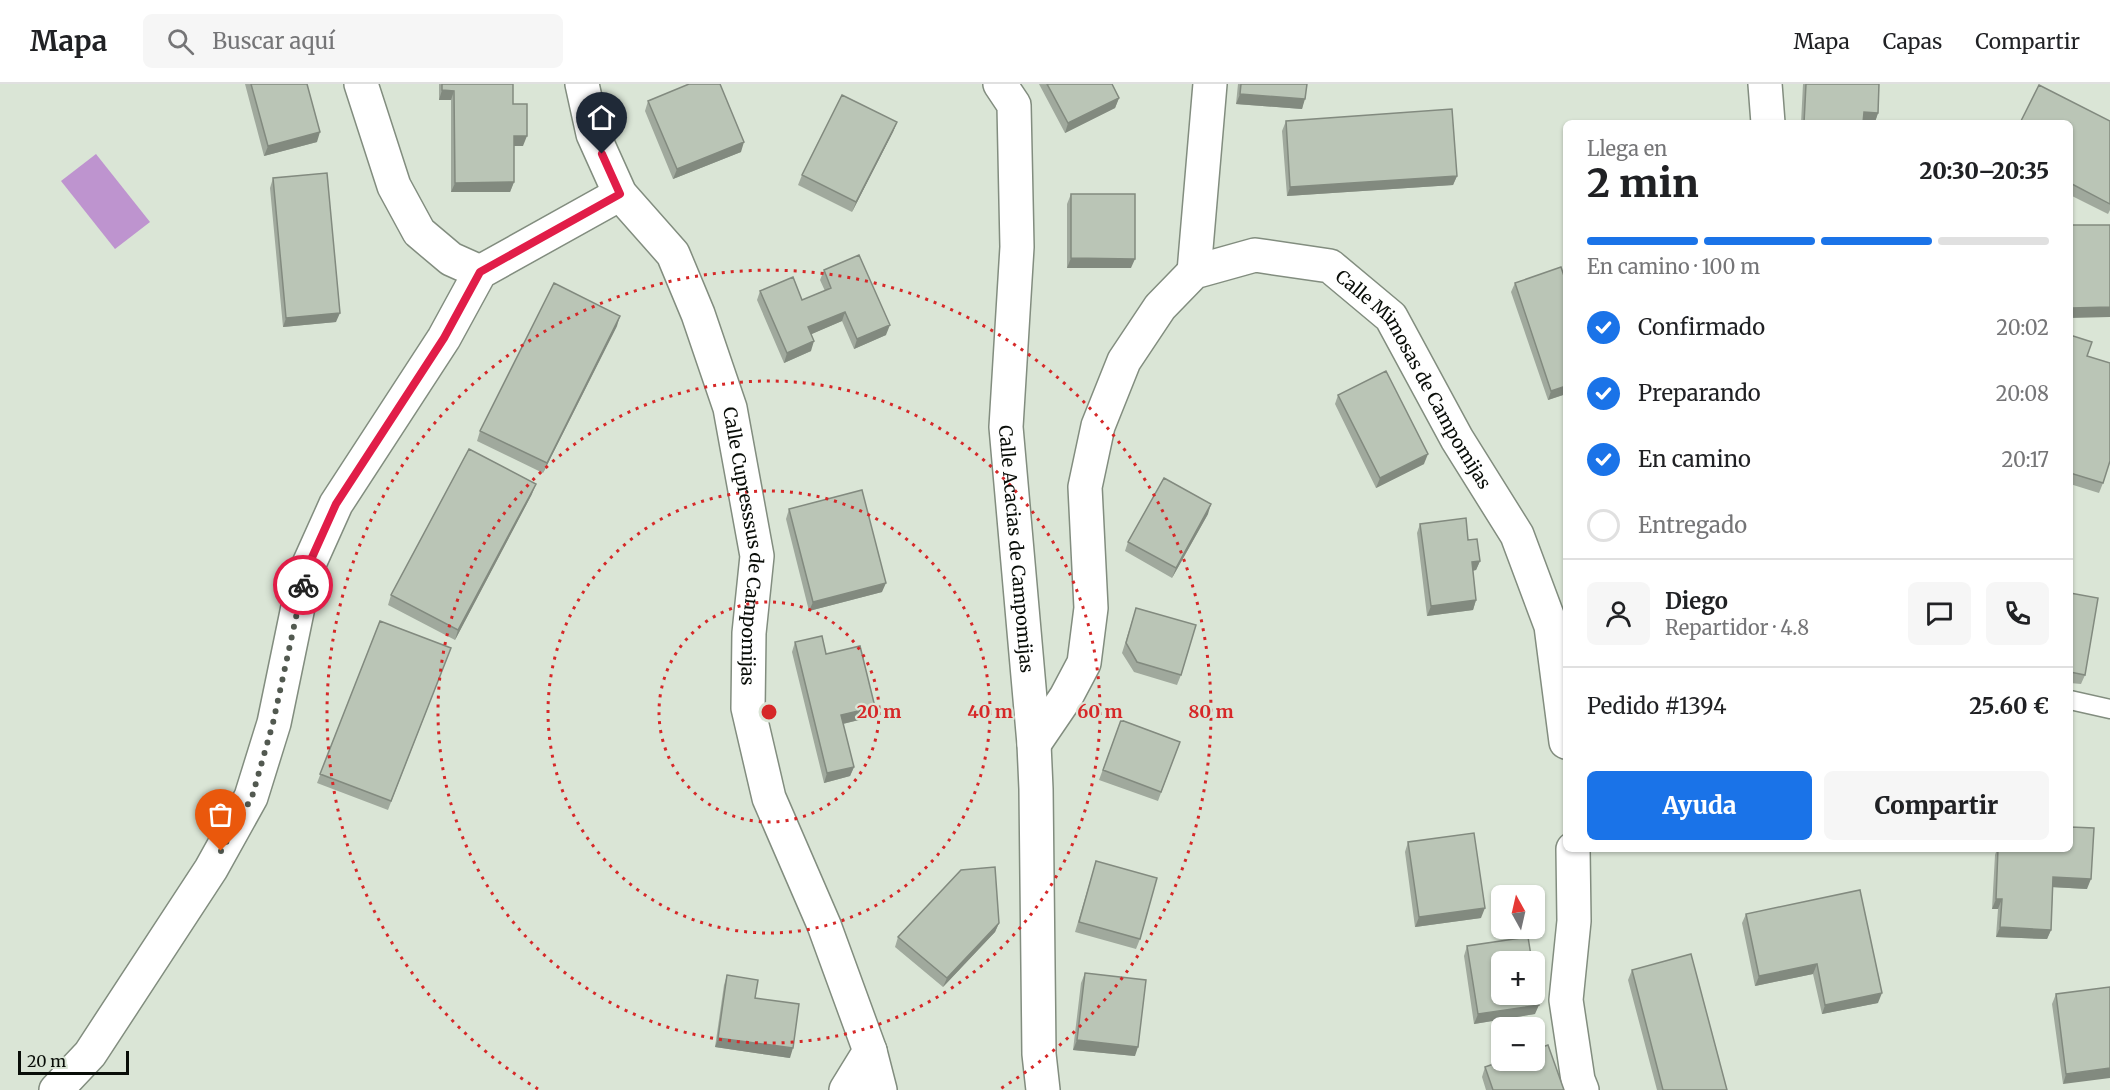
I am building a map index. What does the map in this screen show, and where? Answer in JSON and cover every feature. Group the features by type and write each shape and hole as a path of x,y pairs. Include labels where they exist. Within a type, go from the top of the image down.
{"street":[{"path":"361,84 394,186 419,232 451,259 480,272"},
{"name":"Calle Cupresssus de Campomijas","path":"582,84 593,134 620,194 673,254 698,314 730,408 757,556 749,633 748,708 769,798 824,925 870,1051 880,1090"},
{"name":"Calle Acacias de Campomijas","path":"1000,84 1014,105 1017,247 1006,427 1034,744 1039,1054 1043,1090"},
{"path":"1034,744 1066,697 1084,663 1091,608 1085,487 1098,426 1124,361 1160,307 1194,272 1210,84"},
{"path":"1766,84 1768,120"},
{"path":"56,1090 90,1054 211,869 252,797 273,723 305,573 336,504 444,338 480,272 620,194"},
{"name":"Calle Mimosas de Campomijas","path":"1194,272 1256,255 1330,266 1391,316 1457,439 1517,535 1551,626 1563,719"},
{"path":"1573,852 1574,921 1566,1000 1578,1080 1582,1090"},
{"path":"846,1090 870,1051"}],"lane":[{"path":"2073,701 2110,709"}],"shaded area":[{"path":"96,154 150,222 115,249 61,181"}],"building":[{"path":"251,84 307,84 320,132 268,146"},
{"path":"442,84 513,84 513,104 527,104 527,136 514,136 514,182 455,183 454,91 442,90"},
{"path":"689,84 720,84 744,142 677,169 648,101"},
{"path":"1047,84 1112,84 1119,98 1068,123"},
{"path":"1241,84 1307,84 1305,99 1240,94"},
{"path":"1806,84 1879,84 1878,113 1864,112 1863,120 1804,120"},
{"path":"2039,85 2110,121 2110,204 2073,185 2073,120 2022,120"},
{"path":"842,95 897,122 856,202 802,175"},
{"path":"1452,109 1457,176 1290,187 1286,121"},
{"path":"327,173 340,313 286,318 273,178"},
{"path":"1071,194 1135,194 1135,259 1071,258"},
{"path":"2073,225 2110,225 2110,307 2073,308"},
{"path":"859,255 890,325 857,339 845,312 808,327 814,341 787,353 760,291 793,277 802,300 831,288 824,270"},
{"path":"1561,267 1563,273 1563,387 1551,391 1515,283"},
{"path":"554,283 620,316 547,463 480,431"},
{"path":"2073,336 2092,342 2087,356 2110,363 2110,461 2103,483 2073,474"},
{"path":"1386,371 1428,454 1380,478 1338,395"},
{"path":"469,449 536,484 458,630 391,595"},
{"path":"1164,478 1211,504 1176,568 1128,542"},
{"path":"862,490 886,583 813,602 789,509"},
{"path":"1466,518 1468,540 1477,539 1480,561 1472,562 1476,600 1431,606 1420,524"},
{"path":"2073,594 2098,598 2085,675 2073,673"},
{"path":"1136,608 1196,625 1181,675 1137,662 1126,643"},
{"path":"380,621 451,648 391,801 320,774"},
{"path":"822,636 826,654 860,646 875,707 841,715 854,767 827,773 795,642"},
{"path":"1121,720 1180,742 1161,792 1103,770"},
{"path":"2073,827 2094,828 2091,879 2053,877 2051,930 2000,927 2002,899 1996,899 1998,852 2073,852"},
{"path":"1474,833 1485,908 1419,917 1408,842"},
{"path":"1096,861 1157,878 1140,939 1079,922"},
{"path":"995,867 999,923 947,978 898,937 961,870"},
{"path":"1860,890 1882,993 1825,1005 1817,964 1759,976 1746,914"},
{"path":"1528,939 1530,951 1491,951 1491,1005 1539,1005 1478,1014 1467,946"},
{"path":"1691,954 1727,1090 1663,1090 1632,970"},
{"path":"1085,973 1146,980 1138,1047 1077,1040"},
{"path":"727,975 758,980 755,998 799,1004 793,1048 718,1038"},
{"path":"2110,987 2110,1068 2066,1074 2056,994"},
{"path":"1548,1045 1564,1090 1493,1090 1485,1067 1491,1065 1491,1071 1545,1071 1545,1046"}],"way so far":[{"path":"221,851 252,797 273,723 303,585"}],"route":[{"path":"303,585 305,573 336,504 444,338 480,272 620,194 602,154"}]}
